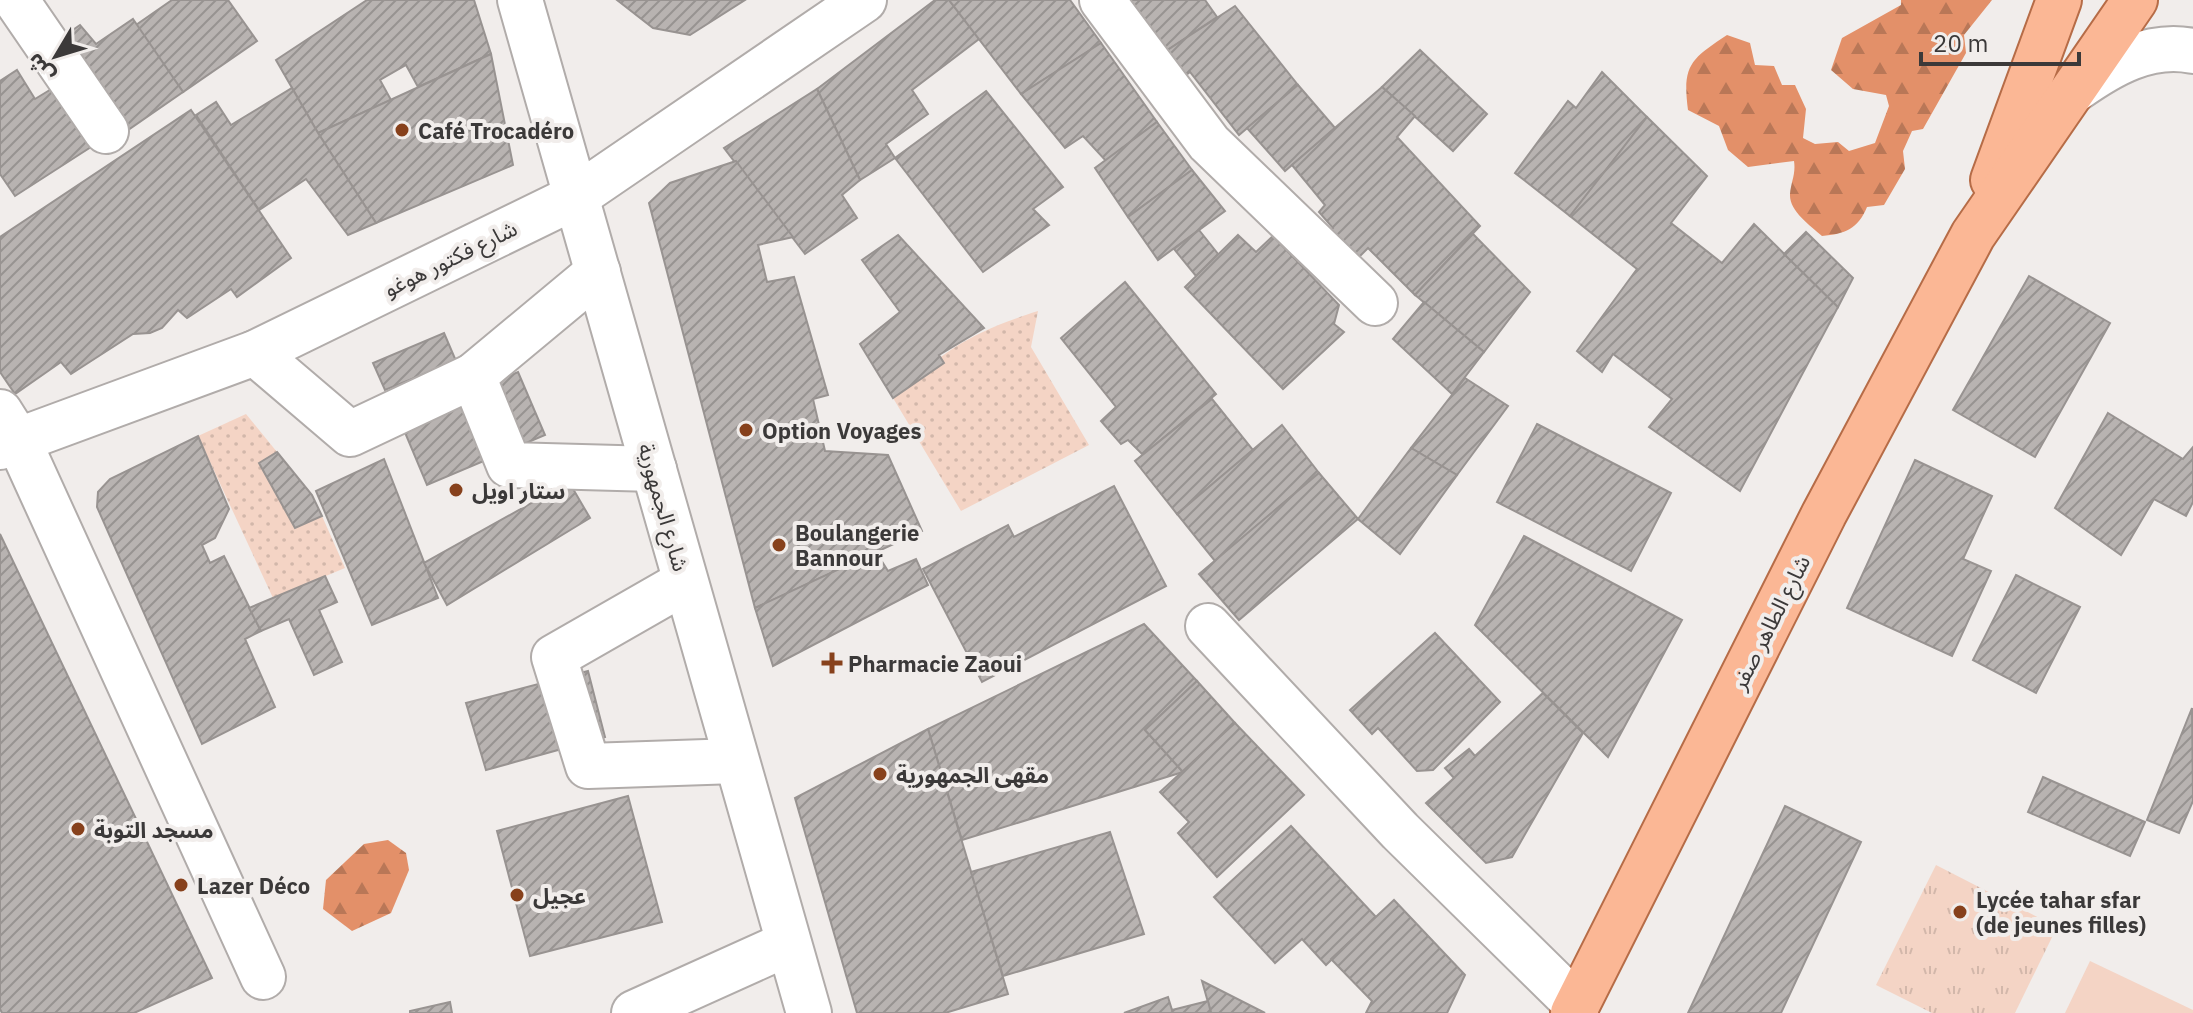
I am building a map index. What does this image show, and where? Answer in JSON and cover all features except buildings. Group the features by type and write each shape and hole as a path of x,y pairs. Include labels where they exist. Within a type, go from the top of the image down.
{"main road":[{"name":"شارع الطاهر صفر","path":"1973,235 2059,0"},
{"name":"شارع الطاهر صفر","path":"1575,1009 1824,514 1973,235 2135,0"}],"street":[{"path":"16,0 106,131"},
{"name":"شارع الجمهورية","path":"520,0 809,1013"},
{"name":"شارع فكتور هوغو","path":"6,434 255,353 577,196 811,15 864,0"},
{"path":"1102,0 1209,143 1375,303"},
{"path":"2076,89 2108,66 2144,52 2193,51"},
{"path":"255,353 350,434 473,376 598,272"},
{"path":"473,376 509,465 654,469"},
{"path":"6,434 263,977"},
{"path":"685,582 554,657 588,766 736,761"},
{"path":"1208,626 1400,831 1575,1009"},
{"path":"634,1013 787,944"}],"green space":[{"path":"1901,0 1992,0 1964,35 1966,53 1923,129 1912,131 1903,151 1905,169 1884,205 1867,207 1850,229 1822,236 1793,206 1790,194 1794,161 1748,167 1728,150 1719,126 1688,110 1688,73 1697,57 1727,35 1750,43 1755,65 1774,66 1782,85 1795,85 1806,109 1803,138 1815,144 1838,142 1849,151 1875,143 1889,106 1886,95 1853,89 1831,70 1842,38 1901,5"},
{"path":"1038,311 1031,347 1089,445 961,511 893,398 960,344 994,327"},
{"path":"246,414 277,452 260,463 294,527 322,516 345,568 273,598 198,436"},
{"path":"388,840 406,853 409,870 391,913 352,931 323,909 326,880 364,844"},
{"path":"1936,865 2057,927 2015,1013 1932,1013 1876,985"},
{"path":"2090,961 2193,1010 2193,1013 2065,1013"}],"place":[{"name":"Café Trocadéro","path":"402,130"},
{"name":"Option Voyages","path":"746,430"},
{"name":"ستار اويل","path":"456,490"},
{"name":"Boulangerie Bannour","path":"779,545"},
{"name":"Pharmacie Zaoui","path":"832,663"},
{"name":"مقهى الجمهورية","path":"880,774"},
{"name":"مسجد التوبة","path":"78,829"},
{"name":"Lazer Déco","path":"181,885"},
{"name":"عجيل","path":"517,895"},
{"name":"Lycée tahar sfar (de jeunes filles)","path":"1960,912"}]}
